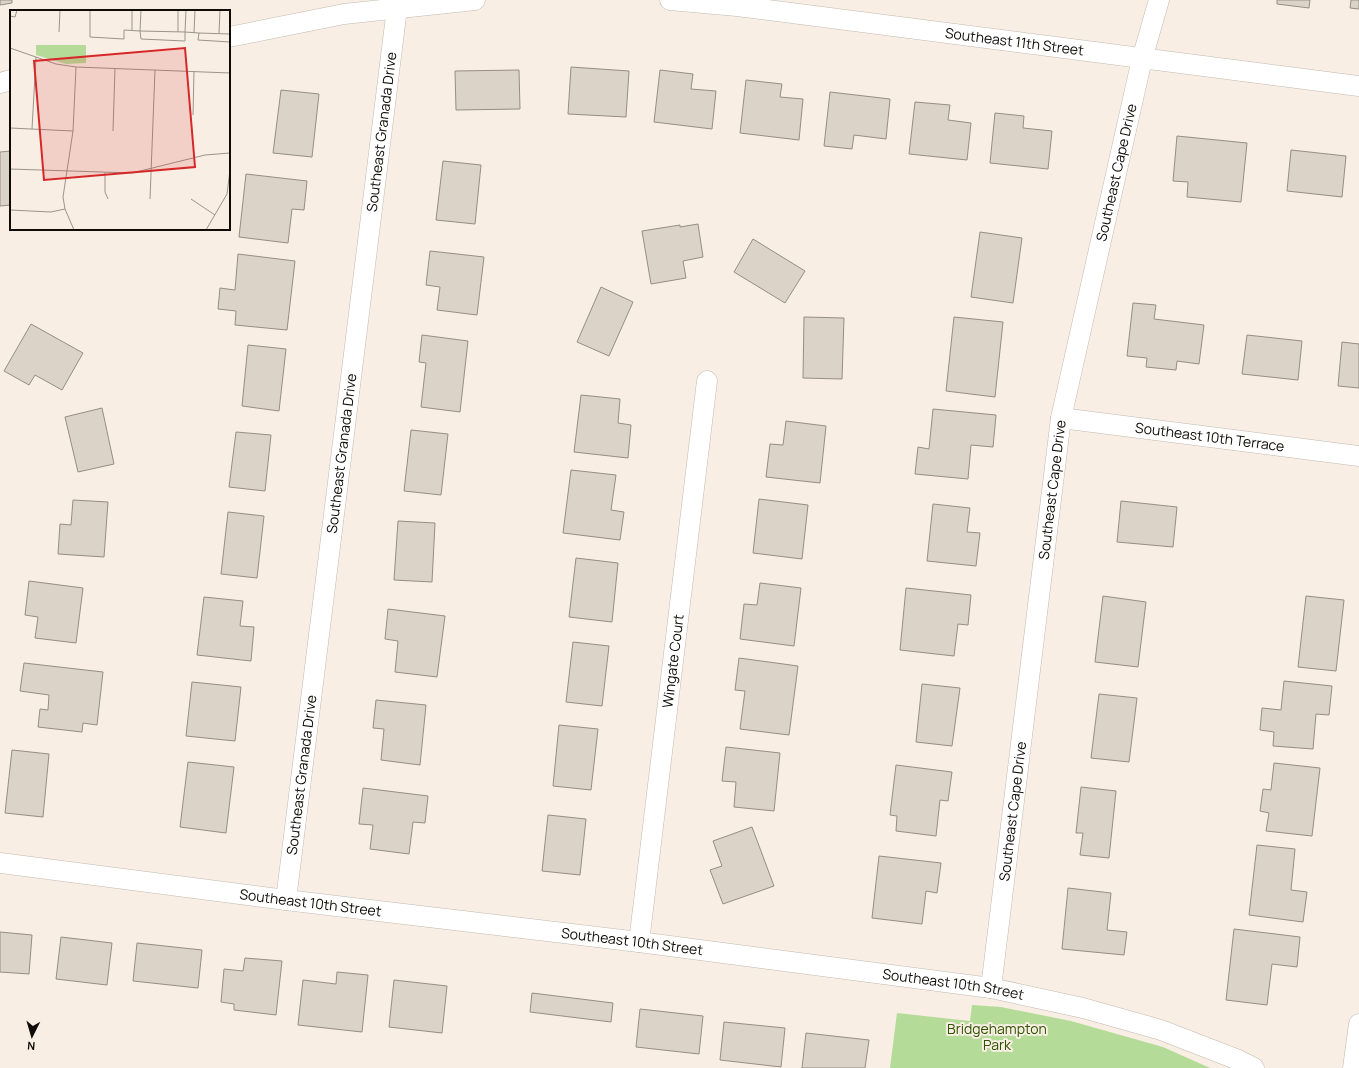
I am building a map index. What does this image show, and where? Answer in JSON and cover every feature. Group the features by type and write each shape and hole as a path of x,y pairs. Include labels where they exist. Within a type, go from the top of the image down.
{"street":[{"path":"230,37 398,4 475,0"},
{"name":"Southeast 11th Street","path":"670,0 737,6 808,8 1142,59 1359,86"},
{"name":"Southeast Cape Drive","path":"991,988 1061,418 1142,59 1159,0"},
{"name":"Southeast Granada Drive","path":"286,900 398,4"},
{"path":"0,82 10,80"},
{"name":"Wingate Court","path":"639,942 707,381"},
{"name":"Southeast 10th Terrace","path":"1061,418 1359,456"},
{"name":"Southeast 10th Street","path":"0,862 286,900 639,942 991,988 1083,1008 1161,1030 1236,1059 1254,1068"},
{"path":"1353,1068 1359,1024"}],"green space":[{"name":"Bridgehampton Park","path":"972,1005 1001,1007 1071,1021 1163,1047 1210,1068 890,1068 897,1013 970,1021"}],"building":[{"path":"0,0 12,0 12,3 0,5"},
{"path":"1277,0 1310,0 1309,8 1277,4"},
{"path":"1351,0 1359,0 1359,9 1350,8"},
{"path":"571,67 629,71 626,117 568,114"},
{"path":"519,70 520,109 456,110 455,71"},
{"path":"660,70 693,74 691,89 716,91 712,129 654,122"},
{"path":"746,80 782,84 780,97 803,99 799,140 740,133"},
{"path":"281,90 319,94 312,157 273,153"},
{"path":"830,92 890,99 886,139 854,135 852,149 824,146"},
{"path":"915,102 950,105 948,120 971,123 967,160 909,154"},
{"path":"995,113 1024,116 1023,128 1052,131 1048,169 990,163"},
{"path":"1177,136 1247,143 1241,202 1187,197 1188,182 1173,181"},
{"path":"1291,150 1346,156 1342,197 1287,191"},
{"path":"10,151 10,205 0,206 0,152"},
{"path":"443,161 481,165 475,224 436,220"},
{"path":"246,174 307,181 304,210 292,209 288,243 239,237"},
{"path":"698,224 703,257 683,261 686,278 651,284 642,231 680,225 680,227"},
{"path":"980,232 1022,238 1013,303 971,297"},
{"path":"753,239 805,271 785,303 734,272"},
{"path":"430,251 484,257 477,315 437,310 440,287 426,285"},
{"path":"238,254 295,261 287,330 235,325 236,311 218,309 220,288 235,290"},
{"path":"601,287 633,302 609,356 577,342"},
{"path":"1133,303 1156,305 1154,319 1204,325 1199,364 1177,361 1176,370 1146,367 1147,358 1127,356"},
{"path":"804,317 844,318 842,379 803,378"},
{"path":"954,317 1003,322 995,397 946,391"},
{"path":"31,324 83,353 62,390 35,375 29,385 4,371"},
{"path":"422,335 468,341 460,412 421,407 426,363 419,362"},
{"path":"1247,335 1302,341 1298,380 1242,374"},
{"path":"1342,342 1359,344 1359,388 1338,386"},
{"path":"248,345 286,349 279,411 242,406"},
{"path":"581,395 620,399 618,423 631,425 628,458 574,452"},
{"path":"102,408 114,464 78,472 65,417"},
{"path":"933,409 996,415 993,447 971,445 968,479 915,474 918,447 929,449"},
{"path":"786,421 826,426 820,483 766,477 770,444 783,445"},
{"path":"411,430 448,434 441,495 404,491"},
{"path":"236,432 271,435 265,491 229,487"},
{"path":"571,470 616,475 611,510 624,512 620,540 563,533"},
{"path":"759,499 808,505 802,559 753,553"},
{"path":"73,500 108,502 104,557 58,554 60,524 71,525"},
{"path":"1121,501 1177,507 1173,547 1117,542"},
{"path":"933,504 970,508 967,532 980,533 976,566 927,561"},
{"path":"228,512 264,516 257,578 221,574"},
{"path":"398,521 435,523 432,582 394,580"},
{"path":"576,558 618,563 612,622 569,617"},
{"path":"29,581 83,588 76,643 35,638 38,617 25,615"},
{"path":"760,583 801,588 794,646 740,639 744,604 757,605"},
{"path":"906,588 971,595 968,625 958,624 954,656 900,650"},
{"path":"1103,596 1146,602 1138,667 1095,662"},
{"path":"1306,596 1344,600 1336,671 1298,667"},
{"path":"204,597 243,601 240,626 254,627 251,661 197,655"},
{"path":"388,609 445,616 437,677 395,672 398,641 385,639"},
{"path":"573,642 609,646 602,706 566,702"},
{"path":"739,658 798,666 789,735 740,729 745,691 735,690"},
{"path":"24,663 103,672 97,725 83,723 82,732 38,727 40,709 48,710 49,695 20,691"},
{"path":"1284,681 1332,686 1329,715 1316,714 1313,749 1273,746 1274,732 1260,730 1262,708 1281,710"},
{"path":"192,682 241,687 235,741 186,736"},
{"path":"922,684 960,688 952,746 916,742"},
{"path":"1099,694 1137,698 1129,762 1091,758"},
{"path":"376,700 426,705 420,765 381,760 384,729 373,728"},
{"path":"559,725 598,729 591,790 553,786"},
{"path":"726,747 780,753 774,811 734,807 736,782 722,781"},
{"path":"12,750 49,754 43,817 5,813"},
{"path":"188,762 234,767 226,833 180,827"},
{"path":"1274,763 1320,768 1312,836 1266,831 1269,813 1260,811 1263,789 1271,790"},
{"path":"896,765 952,772 948,801 940,800 936,836 896,831 897,816 890,815"},
{"path":"1081,787 1116,791 1109,858 1080,855 1083,833 1076,833"},
{"path":"363,788 428,796 425,823 413,822 409,854 370,849 373,825 359,824"},
{"path":"548,815 586,819 580,875 542,871"},
{"path":"752,827 774,886 723,904 710,870 722,866 713,841"},
{"path":"1257,845 1295,849 1291,890 1307,892 1303,922 1249,915"},
{"path":"879,856 941,863 937,893 926,891 922,924 872,918"},
{"path":"1068,888 1111,893 1107,930 1127,932 1124,955 1062,949"},
{"path":"1234,929 1300,937 1297,967 1272,964 1267,1005 1226,1000"},
{"path":"0,932 32,935 29,974 0,972"},
{"path":"61,937 112,943 107,985 56,979"},
{"path":"137,943 202,950 198,988 133,981"},
{"path":"245,958 282,961 276,1015 234,1010 234,1004 221,1002 224,969 243,971"},
{"path":"337,972 368,975 362,1032 298,1025 303,980 336,984"},
{"path":"394,980 447,986 442,1033 389,1027"},
{"path":"532,993 613,1003 611,1022 530,1012"},
{"path":"640,1009 703,1016 699,1054 636,1047"},
{"path":"724,1022 785,1028 781,1067 720,1060"},
{"path":"806,1033 869,1040 865,1068 802,1068"}]}
